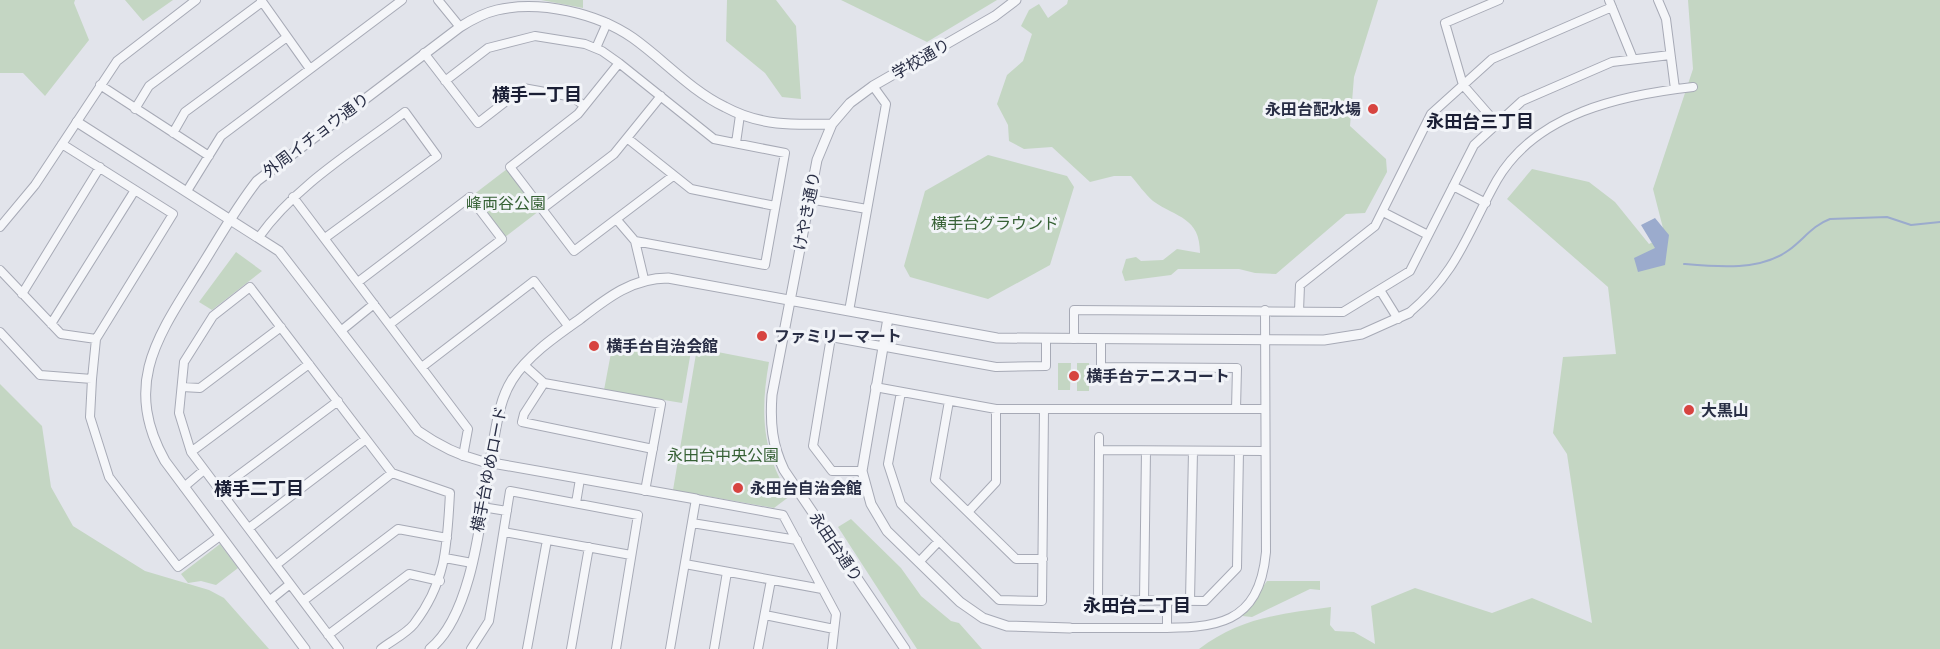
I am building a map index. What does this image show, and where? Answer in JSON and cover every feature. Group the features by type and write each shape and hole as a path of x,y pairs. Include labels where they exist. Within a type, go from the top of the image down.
{"street":[{"path":"0,226 35,186 117,61 196,0"},
{"path":"187,191 221,136 402,0"},
{"path":"438,0 460,27"},
{"name":"学校通り","path":"832,124 850,103 873,86 995,16 1016,0"},
{"path":"1497,124 1463,85 1445,23 1499,0"},
{"path":"1658,0 1666,19 1675,89"},
{"path":"135,108 149,86 261,1 310,69"},
{"path":"1299,311 1300,285 1358,243 1375,226 1431,114 1492,59 1610,4 1633,59"},
{"name":"外周イチョウ通り","path":"305,649 165,461 152,437 145,408 147,371 162,331 246,195 268,171 460,27 484,14 518,7 539,7 584,15 607,23 633,38 706,97 740,115 781,125 832,124"},
{"path":"596,48 607,23"},
{"path":"445,81 488,48 535,36 596,48 619,63 714,139 785,153 765,265 635,241"},
{"path":"173,133 185,112 287,37"},
{"path":"424,53 478,123 523,88 573,98 584,106"},
{"path":"1074,339 1074,310 1343,312 1410,271 1474,145 1522,101 1612,62 1670,55"},
{"path":"619,63 578,114 510,166 574,251 674,176"},
{"path":"100,86 209,156"},
{"path":"849,311 885,104 873,86"},
{"path":"1409,313 1429,296 1449,272 1508,164 1540,134 1603,104 1632,95 1693,87"},
{"path":"542,209 615,154 661,96"},
{"path":"259,237 282,207 293,197 405,112 436,156 325,238"},
{"path":"736,143 740,115"},
{"path":"77,122 259,237 288,260 418,431 447,450 489,462 783,515 836,614 832,649"},
{"name":"けやき通り","path":"791,300 809,198 821,146 832,124"},
{"path":"627,138 691,189 775,206"},
{"path":"62,144 173,214 96,339 90,417 109,477 178,567 220,536"},
{"path":"22,294 100,167"},
{"path":"1453,186 1486,202"},
{"path":"51,324 135,189"},
{"path":"293,197 468,429 463,456"},
{"path":"358,282 470,197 502,239 390,324"},
{"path":"809,198 867,209"},
{"path":"1383,212 1428,235"},
{"path":"617,220 635,241 644,279"},
{"path":"0,270 61,334 96,339"},
{"name":"横手台ゆめロード","path":"430,649 445,634 456,616 472,563 501,404 512,380 524,365 569,327 619,291 644,279 668,278 970,335 1046,339 1342,338 1362,334 1409,313"},
{"path":"422,367 534,281 569,327"},
{"path":"339,649 191,452 179,413 184,362 213,316 250,287 393,473 450,493 445,558 440,581 413,625 381,649"},
{"path":"1380,290 1398,319"},
{"name":"永田台通り","path":"791,300 771,412 772,437 778,458 790,480 903,645"},
{"path":"342,330 374,304"},
{"path":"888,318 862,471 866,491 878,519 887,531 960,603 983,618 1006,626 1203,628 1233,616 1254,595 1262,576 1266,552 1265,310"},
{"path":"182,387 200,388 281,327"},
{"path":"0,332 40,375 92,379"},
{"path":"862,471 832,471 813,446 831,338 996,367 1046,366 1046,339"},
{"path":"1101,339 1101,367 1237,368 1236,410"},
{"path":"191,452 309,364"},
{"path":"524,365 544,383 661,404 645,490"},
{"path":"544,383 524,414 522,422 652,448"},
{"path":"875,387 996,409 1265,409"},
{"path":"902,392 888,464 901,504 999,600 1042,601 1044,409"},
{"path":"220,489 338,401"},
{"path":"949,401 935,480 1016,559 1043,559"},
{"path":"968,512 996,482 996,409"},
{"path":"1099,437 1098,600 1205,601 1237,568 1239,451"},
{"path":"249,528 366,439"},
{"path":"1099,450 1265,451"},
{"path":"1144,601 1146,451"},
{"path":"1190,601 1193,451"},
{"path":"184,487 204,470"},
{"path":"276,565 393,473"},
{"path":"576,503 580,479"},
{"path":"471,649 489,621 510,491 638,515 616,649"},
{"path":"670,649 696,499"},
{"path":"482,507 507,511"},
{"path":"692,523 797,540"},
{"path":"303,602 398,529 447,538"},
{"path":"504,532 631,555"},
{"path":"527,649 547,540"},
{"path":"919,562 939,541"},
{"path":"571,649 589,547"},
{"path":"445,558 472,563"},
{"path":"685,564 822,589"},
{"path":"714,649 727,572"},
{"path":"328,635 409,574 440,581"},
{"path":"758,649 771,580"},
{"path":"268,601 290,584"},
{"path":"1167,602 1167,628"},
{"path":"765,615 834,629"},
{"path":"893,649 903,645"}],"green space":[{"path":"0,0 75,0 74,3 89,40 45,96 23,73 0,73"},
{"path":"125,0 173,0 143,21"},
{"path":"541,0 583,0 583,8"},
{"path":"727,0 776,0 796,26 801,99 782,97 765,73 726,41"},
{"path":"841,0 997,0 927,42"},
{"path":"1068,0 1378,0 1354,77 1350,126 1386,159 1387,172 1365,213 1346,214 1276,274 1255,273 1239,269 1178,269 1171,275 1125,281 1122,272 1126,259 1136,257 1141,261 1163,260 1177,249 1200,253 1199,241 1191,225 1153,201 1131,176 1114,176 1090,182 1052,147 1024,149 1009,141 1008,125 997,104 1007,75 1023,61 1032,34 1021,26 1029,10 1039,4 1048,18 1067,4"},
{"path":"1688,0 1940,0 1940,649 1199,649 1215,638 1246,623 1278,615 1331,607 1330,625 1335,631 1354,632 1375,644 1371,606 1415,588 1492,613 1532,598 1592,623 1567,454 1553,433 1563,357 1616,354 1608,287 1507,199 1532,169 1589,182 1615,202 1649,244 1665,236 1653,189 1693,69"},
{"name":"横手台グラウンド","path":"988,155 1067,176 1074,187 1050,265 988,299 910,277 904,266 925,191"},
{"name":"峰両谷公園","path":"507,169 539,211 505,237 473,195"},
{"path":"236,252 262,271 212,310 199,302"},
{"path":"614,337 691,351 682,403 604,390"},
{"name":"永田台中央公園","path":"697,348 769,362 764,415 766,432 774,464 790,496 774,508 673,490"},
{"path":"1058,363 1071,363 1070,390 1058,390"},
{"path":"1077,363 1089,363 1089,391 1077,391"},
{"path":"0,384 42,426 51,487 73,526 145,571 209,590 224,598 269,649 0,649"},
{"path":"851,519 901,568 921,596 951,621 959,623 982,649 917,649 838,527"},
{"path":"220,544 238,568 216,585 201,581 188,583 181,574"},
{"path":"1267,581 1320,581 1320,590 1310,589 1252,617 1242,616"}],"water":[{"path":"1655,218 1669,235 1665,265 1638,272 1634,258 1655,248 1641,225"}],"waterway":[{"path":"1684,264 1738,266 1778,257 1813,229 1830,219 1887,217 1911,225 1940,222"}],"place":[{"name":"永田台配水場","path":"1373,109"},
{"name":"ファミリーマート","path":"762,336"},
{"name":"横手台自治会館","path":"594,346"},
{"name":"横手台テニスコート","path":"1074,376"},
{"name":"大黒山","path":"1689,410"},
{"name":"永田台自治会館","path":"738,488"}],"district":[{"name":"横手一丁目","path":"537,95"},
{"name":"永田台三丁目","path":"1480,122"},
{"name":"横手二丁目","path":"259,489"},
{"name":"永田台二丁目","path":"1137,606"}]}
